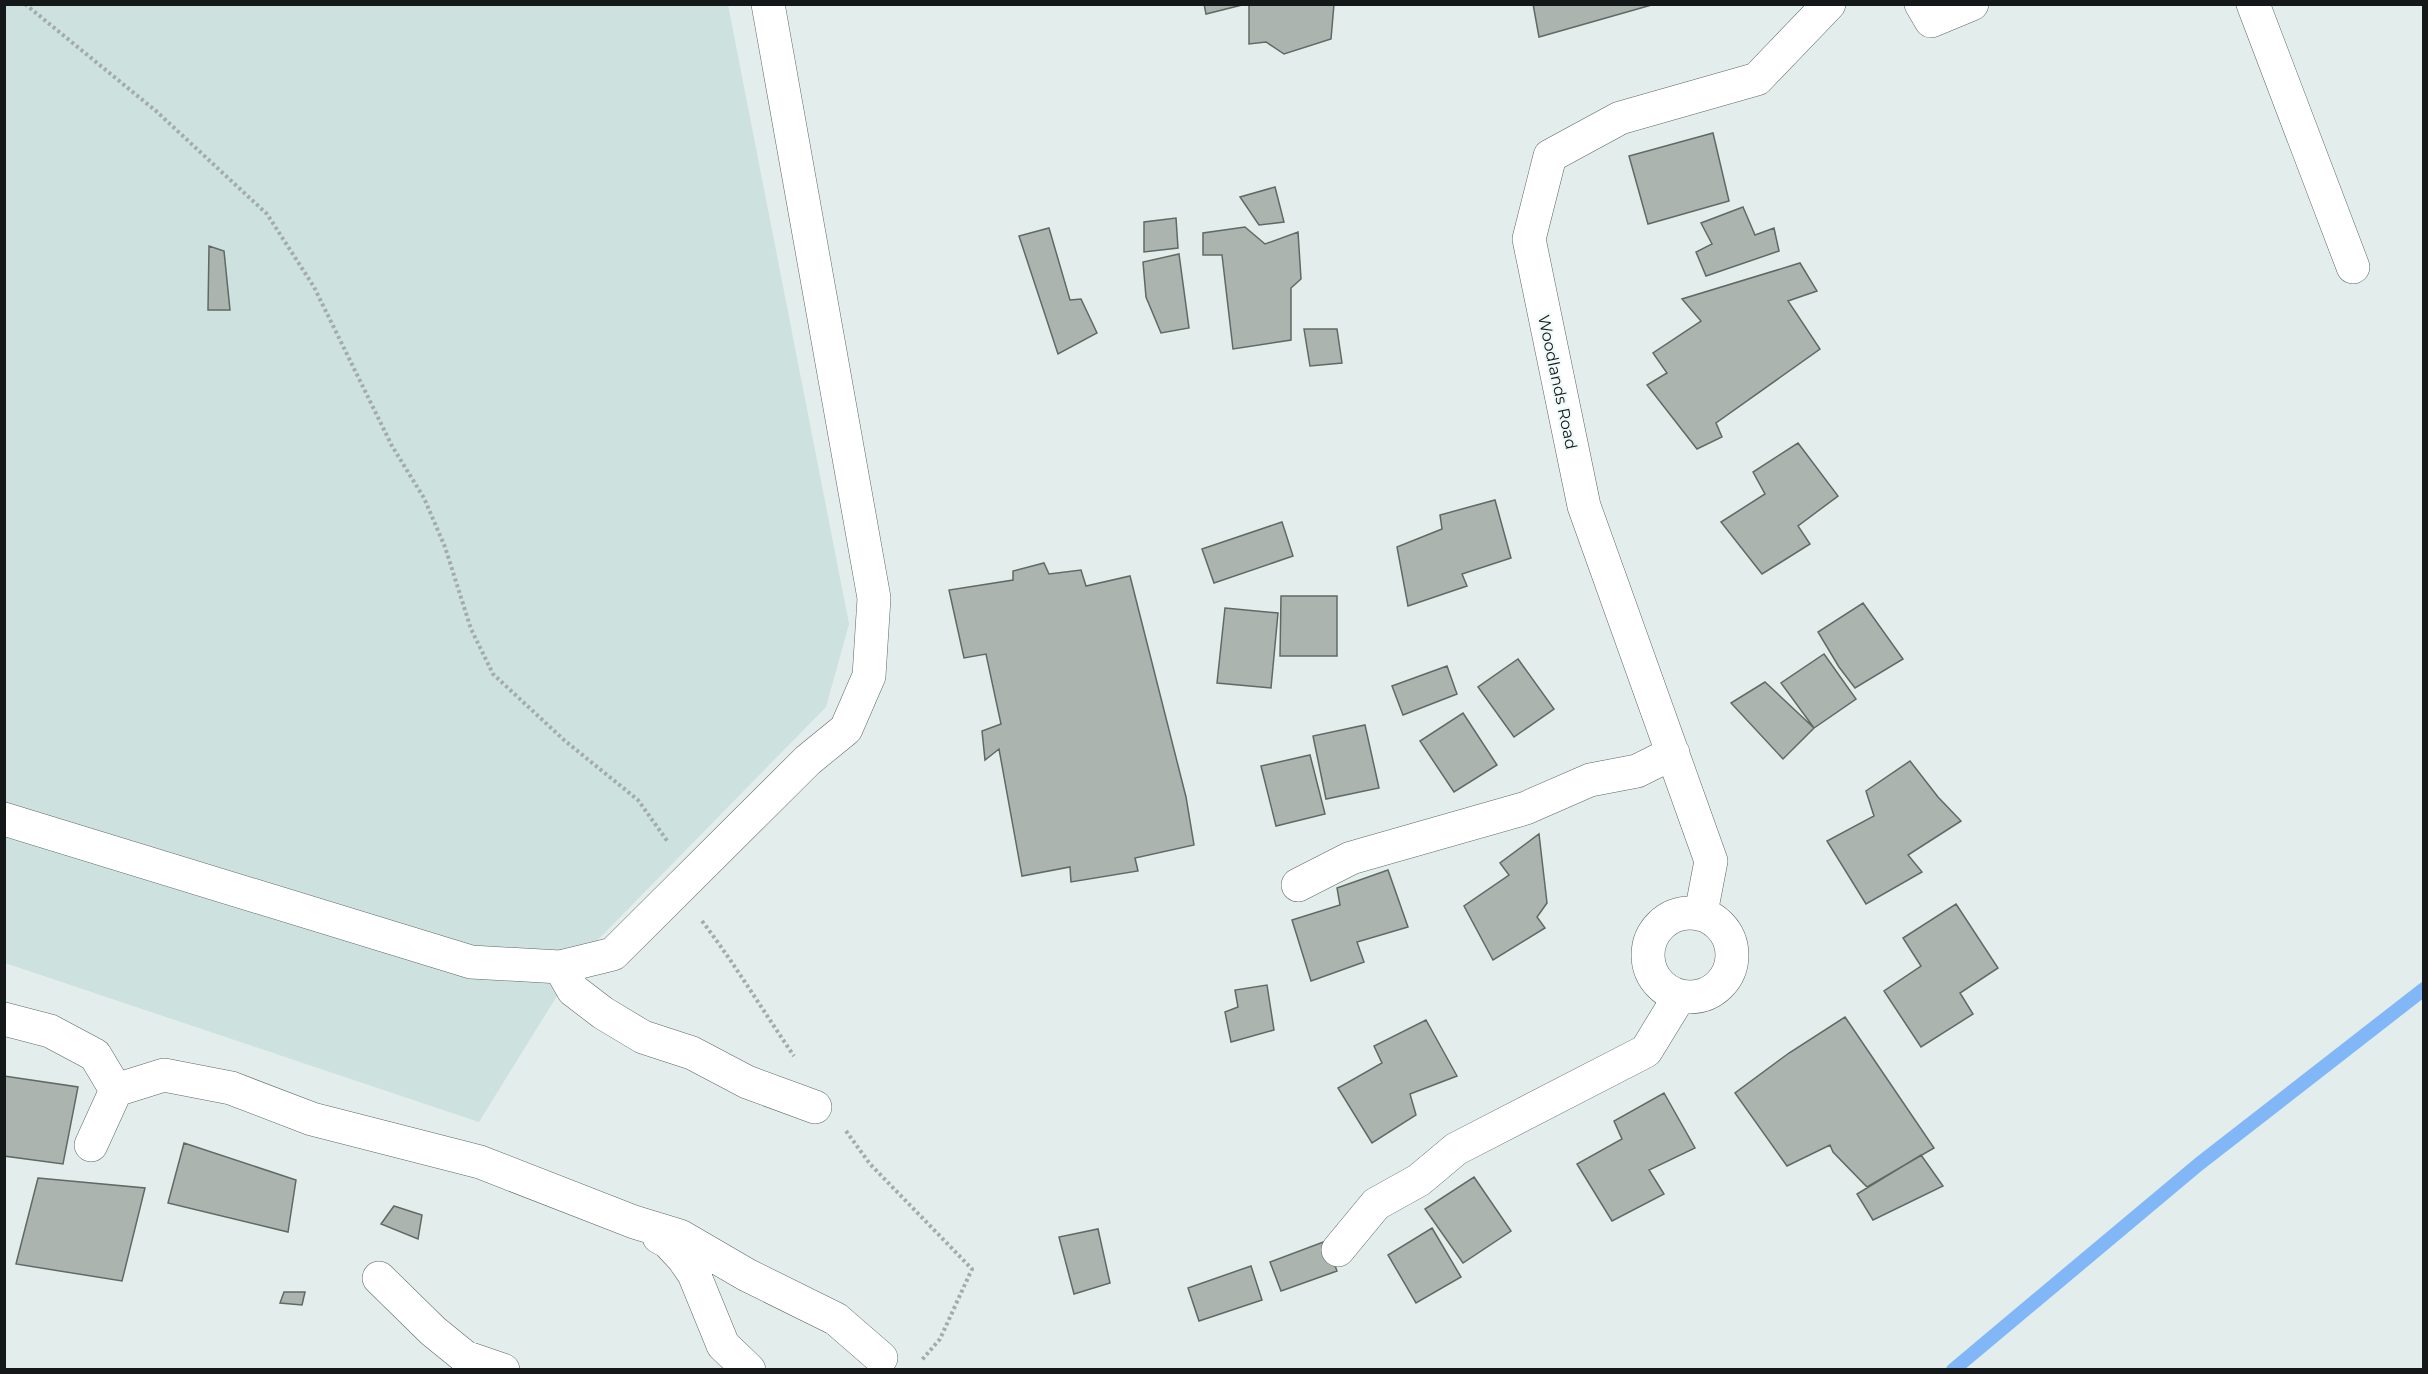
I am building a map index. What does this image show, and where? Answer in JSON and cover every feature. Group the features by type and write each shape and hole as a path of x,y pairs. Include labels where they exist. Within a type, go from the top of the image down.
{"street":[{"path":"4,819 471,962 560,968 613,954 808,760 846,729 869,676 873,598 768,4"},
{"name":"Woodlands Road","path":"1701,913 1711,861 1584,506 1529,238 1550,156 1620,118 1757,79 1829,4"},
{"path":"1921,4 1931,21 1972,4"},
{"path":"2253,4 2353,267"},
{"path":"1298,885 1351,858 1526,808 1590,780 1637,771 1673,753"},
{"path":"1678,913 1701,913 1720,925 1726,934 1731,944 1731,966 1720,986 1701,997 1678,997 1659,986 1648,966 1648,944 1659,925 1678,913"},
{"path":"560,968 573,990 603,1013 643,1036 692,1053 747,1082 815,1107"},
{"path":"1338,1250 1376,1204 1419,1180 1456,1149 1647,1051 1678,997"},
{"path":"4,1018 50,1031 95,1055 116,1090"},
{"path":"91,1145 116,1090 164,1075 231,1088 312,1119 480,1162 634,1222 680,1236 747,1275 836,1318 881,1359"},
{"path":"634,1222 668,1242 683,1258 694,1274 707,1302 723,1345 749,1370"},
{"path":"379,1278 433,1331 455,1363 503,1370"}],"path":[{"path":"25,4 156,111 267,214 314,287 392,446 424,498 445,547 471,629 493,674 564,740 638,800 691,876"}],"shaded area":[{"path":"5,5 728,5 849,624 826,707 581,957 479,1122 5,963"}],"building":[{"path":"1204,4 1246,4 1206,14"},
{"path":"1249,4 1334,4 1331,39 1284,54 1266,42 1249,44"},
{"path":"1533,4 1655,4 1539,37"},
{"path":"1713,133 1729,201 1648,224 1629,156"},
{"path":"1275,187 1284,222 1259,225 1240,197"},
{"path":"1743,207 1755,235 1774,228 1779,251 1706,276 1696,252 1712,244 1701,223"},
{"path":"1176,218 1178,248 1144,252 1144,222"},
{"path":"1245,227 1265,244 1298,232 1301,279 1291,288 1291,340 1233,349 1222,255 1203,255 1203,233"},
{"path":"1049,228 1070,300 1081,299 1097,333 1058,354 1019,236"},
{"path":"209,246 224,251 230,310 208,310"},
{"path":"1179,254 1189,328 1161,333 1146,297 1143,262"},
{"path":"1800,263 1817,291 1788,301 1820,349 1716,423 1722,437 1697,449 1647,385 1667,373 1653,353 1701,321 1682,299"},
{"path":"1304,329 1337,329 1342,363 1310,366"},
{"path":"1798,443 1838,496 1798,526 1810,544 1762,574 1721,522 1765,494 1753,472"},
{"path":"1495,500 1511,558 1462,574 1467,586 1408,606 1397,547 1442,529 1440,515"},
{"path":"1282,522 1293,556 1214,583 1202,549"},
{"path":"1044,563 1049,574 1081,570 1086,586 1130,576 1186,797 1194,845 1135,858 1138,871 1071,882 1070,867 1022,876 999,749 985,760 982,731 1001,724 986,654 964,658 949,590 1013,580 1013,571"},
{"path":"1281,596 1337,596 1337,656 1280,656"},
{"path":"1863,603 1903,659 1855,688 1818,632"},
{"path":"1225,608 1278,613 1271,688 1217,683"},
{"path":"1824,654 1856,699 1814,728 1781,683"},
{"path":"1518,659 1554,709 1514,737 1478,687"},
{"path":"1447,666 1457,694 1403,715 1392,686"},
{"path":"1765,682 1814,728 1783,759 1731,703"},
{"path":"1463,713 1497,765 1454,792 1420,741"},
{"path":"1365,725 1379,788 1326,799 1313,736"},
{"path":"1310,755 1325,814 1276,826 1261,766"},
{"path":"1910,761 1938,797 1961,821 1908,855 1922,872 1866,904 1827,841 1874,816 1866,791"},
{"path":"1539,834 1547,903 1537,917 1545,928 1493,960 1464,906 1509,875 1500,863"},
{"path":"1388,870 1408,927 1357,942 1364,962 1311,981 1292,920 1340,905 1337,888"},
{"path":"1956,904 1998,968 1960,993 1973,1014 1921,1047 1884,991 1921,966 1903,938"},
{"path":"1267,985 1274,1030 1231,1042 1225,1012 1238,1007 1235,990"},
{"path":"1845,1017 1934,1148 1867,1187 1833,1152 1830,1145 1787,1166 1735,1093 1789,1053"},
{"path":"1426,1020 1457,1076 1410,1094 1416,1115 1372,1143 1338,1088 1382,1063 1374,1046"},
{"path":"4,1076 78,1087 63,1164 4,1156"},
{"path":"1664,1093 1695,1148 1649,1170 1664,1194 1612,1221 1577,1164 1622,1139 1614,1121"},
{"path":"184,1143 296,1180 288,1232 168,1203"},
{"path":"1921,1155 1943,1186 1873,1220 1857,1194"},
{"path":"1474,1177 1511,1231 1463,1263 1425,1209"},
{"path":"38,1178 145,1188 122,1281 16,1264"},
{"path":"394,1206 422,1215 418,1239 381,1224"},
{"path":"1432,1228 1461,1277 1416,1303 1388,1255"},
{"path":"1098,1229 1110,1283 1074,1294 1059,1237"},
{"path":"1326,1241 1337,1271 1281,1291 1270,1262"},
{"path":"1251,1266 1262,1300 1199,1321 1188,1288"},
{"path":"284,1292 305,1292 302,1305 280,1303"}],"waterway":[{"path":"1953,1370 2199,1164 2424,989"}]}
